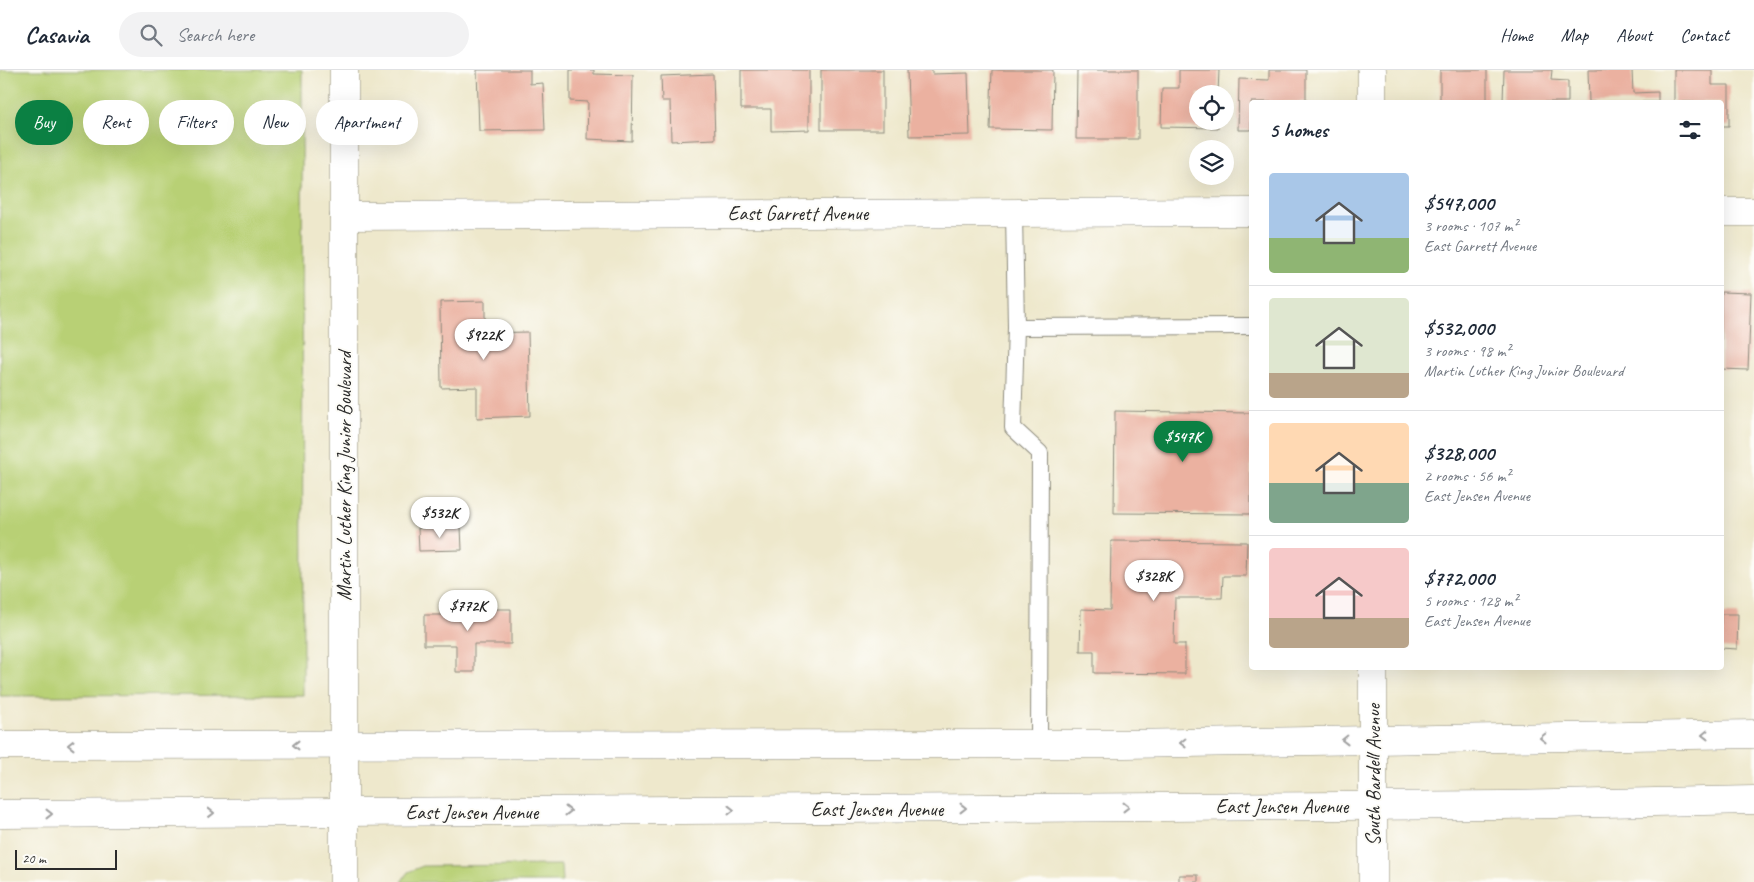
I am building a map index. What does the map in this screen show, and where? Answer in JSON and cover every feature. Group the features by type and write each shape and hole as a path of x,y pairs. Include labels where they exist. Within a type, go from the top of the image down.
{"main road":[{"name":"Martin Luther King Junior Boulevard","path":"344,70 344,882"},
{"path":"1372,70 1372,100"},
{"name":"East Garrett Avenue","path":"344,216 1249,212"},
{"path":"1724,212 1754,212"},
{"name":"South Bardell Avenue","path":"1373,670 1373,882"},
{"path":"0,744 344,746 1039,744 1754,734"},
{"name":"East Jensen Avenue","path":"0,814 1503,805 1754,800"}],"lane":[{"path":"1014,212 1016,327 1013,428 1040,453 1039,744"},
{"path":"1016,327 1249,326"}],"green space":[{"path":"0,70 302,70 302,100 244,100 244,145 302,145 303,695 0,696"},
{"path":"561,865 562,882 401,882 408,872 423,866"}],"building":[{"path":"477,70 530,70 530,84 543,83 545,130 479,131"},
{"path":"570,70 594,70 594,74 633,75 632,141 587,139 588,102 570,101"},
{"path":"741,70 809,70 809,130 771,131 771,109 741,109"},
{"path":"821,70 883,70 883,130 821,130"},
{"path":"907,70 932,70 932,74 968,73 970,135 909,136"},
{"path":"992,70 1053,70 1052,130 990,129"},
{"path":"1077,70 1138,70 1138,139 1076,139"},
{"path":"1179,70 1219,70 1218,85 1189,85 1189,127 1161,127 1162,88 1179,88"},
{"path":"1269,70 1306,70 1306,100 1249,100 1249,130 1238,130 1239,79 1269,80"},
{"path":"1440,70 1487,70 1487,100 1440,100"},
{"path":"1504,70 1552,70 1551,80 1568,81 1568,100 1503,100"},
{"path":"1588,70 1632,70 1633,93 1658,92 1658,100 1589,100"},
{"path":"1674,70 1712,70 1712,85 1729,85 1729,126 1724,126 1724,100 1674,100"},
{"path":"713,74 715,139 671,141 670,101 662,101 661,76"},
{"path":"1724,292 1751,293 1748,370 1724,369"},
{"path":"485,301 485,333 528,332 530,416 477,418 477,387 441,388 440,302"},
{"path":"1115,411 1249,413 1249,514 1114,513"},
{"path":"461,527 462,550 419,551 418,528"},
{"path":"1111,541 1247,542 1246,576 1223,576 1222,598 1175,598 1174,644 1185,644 1185,674 1094,673 1094,651 1080,651 1081,609 1110,610"},
{"path":"456,609 511,609 511,644 474,644 474,672 456,672 456,645 424,645 424,615 456,615"},
{"path":"1724,614 1738,614 1737,649 1724,648"},
{"path":"1179,875 1198,875 1198,882 1179,882"}]}
